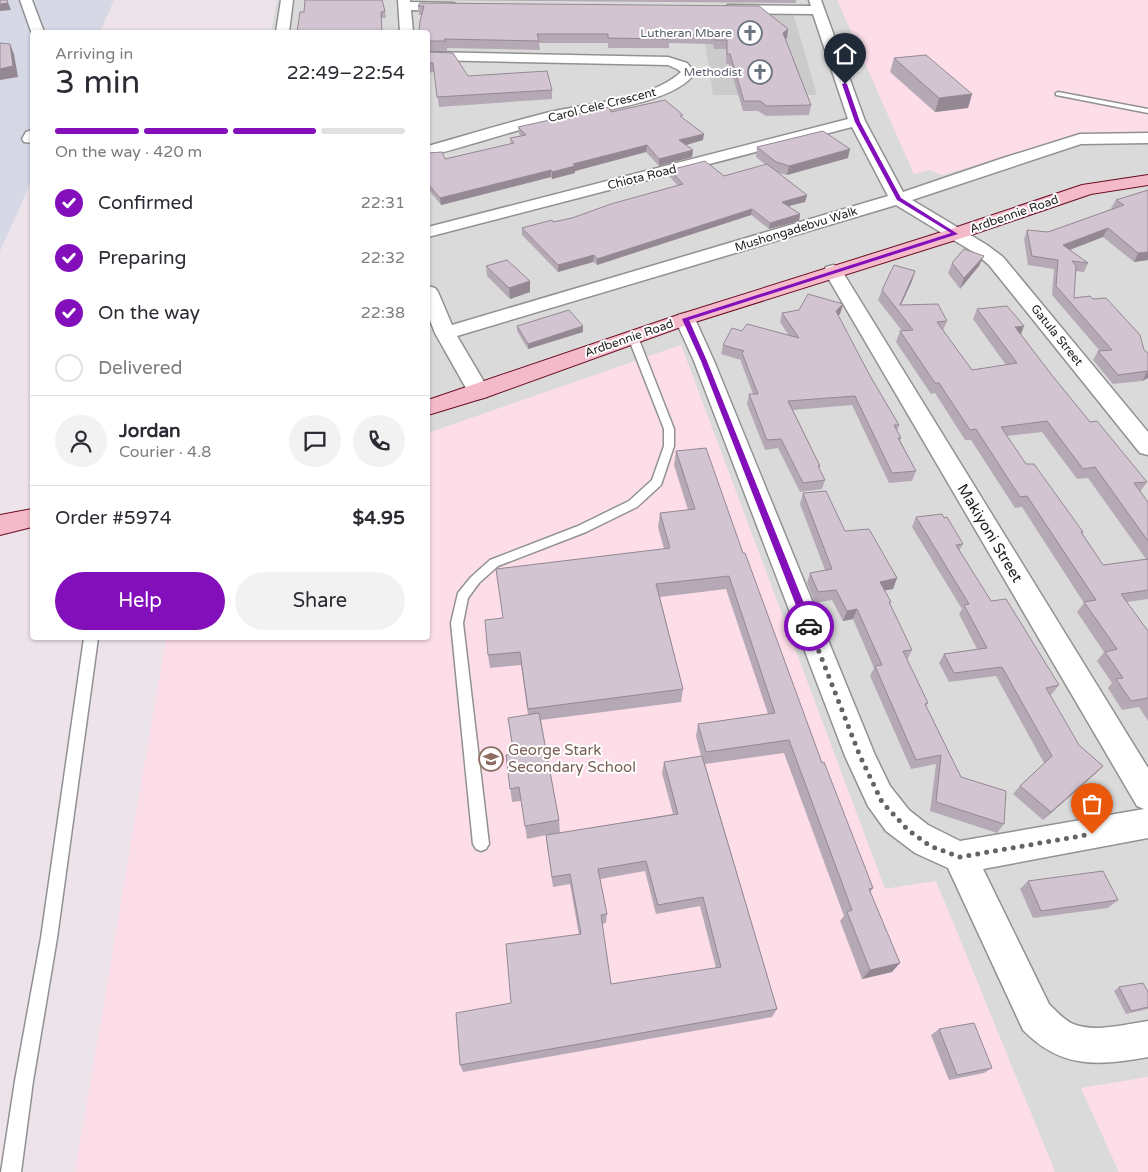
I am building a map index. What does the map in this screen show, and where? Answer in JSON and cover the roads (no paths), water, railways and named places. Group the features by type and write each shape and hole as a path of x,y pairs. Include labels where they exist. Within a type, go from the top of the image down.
{"main road":[{"name":"Ardbennie Road","path":"430,407 479,392 685,319 955,234 1088,189 1148,180"},
{"path":"0,525 30,518"}],"street":[{"path":"26,0 37,30"},
{"path":"282,30 287,0"},
{"path":"406,30 404,3 464,7"},
{"path":"710,9 817,5 858,122 898,199"},
{"name":"Carol Cele Crescent","path":"430,56 668,61 687,68 688,73 677,84 658,92 550,117 430,150"},
{"name":"Chiota Road","path":"430,231 858,122"},
{"name":"Mushongadebvu Walk","path":"430,344 447,336 898,199 1080,139 1148,138"},
{"name":"Gatula Street","path":"898,199 996,261 1148,447"},
{"name":"Makiyoni Street","path":"833,271 1148,796"},
{"path":"430,297 447,336 479,392"},
{"path":"685,319 704,361 860,756 882,802 908,830 930,846 960,857 1148,823"},
{"path":"960,857 1036,1018 1046,1030 1063,1040 1097,1047 1148,1039"}],"lane":[{"path":"1058,94 1148,111"},
{"path":"482,844 457,623 462,597 475,580 494,563 582,529 633,504 657,482 668,446 669,429 633,337"},
{"path":"11,1172 24,1081 49,938 91,640"}],"place":[{"name":"Lutheran Mbare","path":"750,33"},
{"name":"Methodist","path":"760,72"},
{"name":"George Stark Secondary School","path":"491,759"}]}
